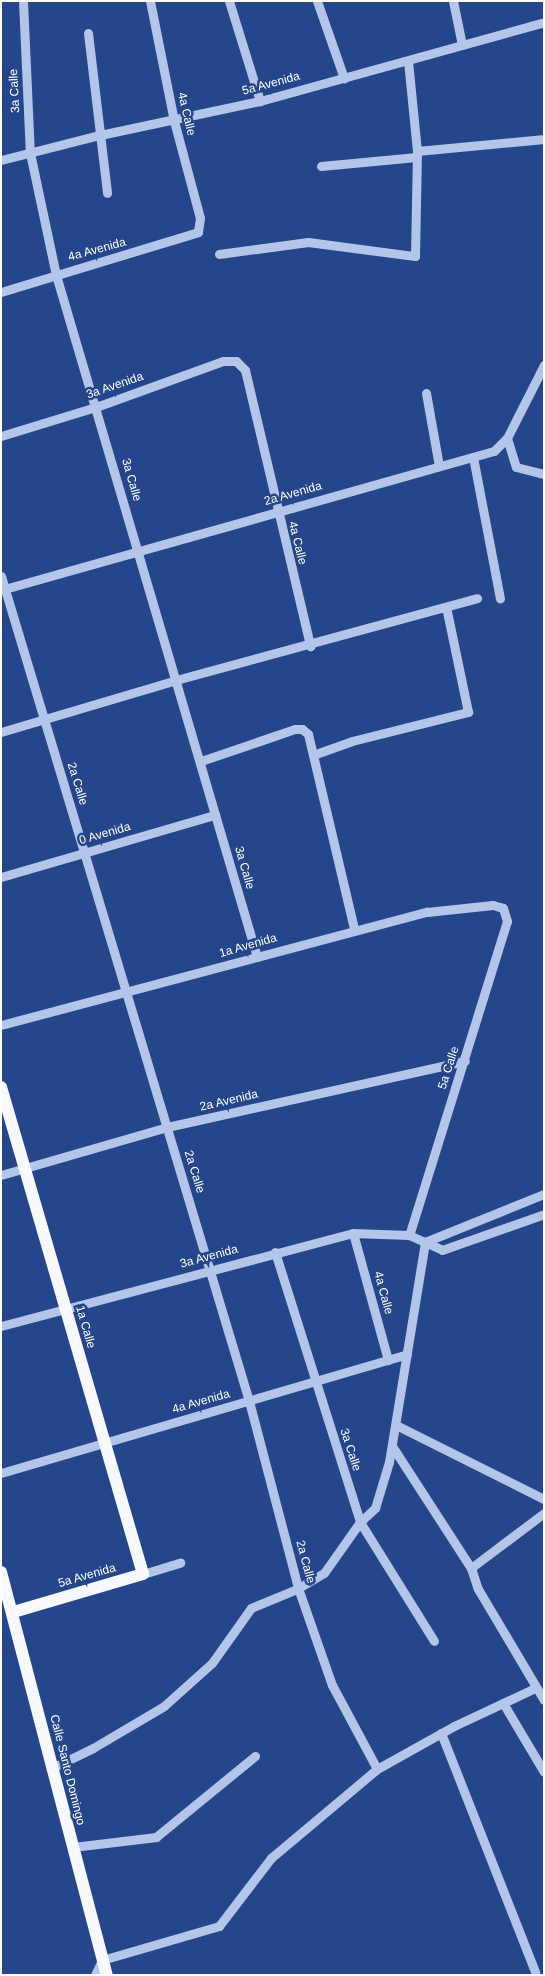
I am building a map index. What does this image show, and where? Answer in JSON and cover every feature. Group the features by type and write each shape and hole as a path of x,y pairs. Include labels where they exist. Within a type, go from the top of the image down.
{"main road":[{"name":"1a Calle","path":"1,1087 142,1574"},
{"name":"Calle Santo Domingo","path":"1,1572 7,1614 52,1768 107,1975"},
{"name":"5a Avenida","path":"7,1614 142,1574"}],"street":[{"name":"3a Calle","path":"23,1 30,153 56,274 201,761 256,957"},
{"name":"4a Calle","path":"150,1 174,121 200,218 198,232"},
{"path":"229,1 260,101"},
{"path":"317,1 344,78"},
{"path":"453,1 462,45"},
{"name":"5a Avenida","path":"1,160 100,135 174,121 260,101 544,22"},
{"path":"88,33 107,193"},
{"path":"219,254 308,242 415,256 417,154 408,61"},
{"path":"321,166 544,139"},
{"name":"4a Avenida","path":"1,292 56,274 187,238 198,232"},
{"name":"3a Avenida","path":"1,436 96,407 223,361 236,361"},
{"name":"4a Calle","path":"236,361 245,370 276,512 310,646"},
{"name":"2a Avenida","path":"3,590 494,451 507,438 544,365"},
{"path":"426,393 439,466"},
{"path":"507,438 516,467 544,474"},
{"path":"473,457 500,598"},
{"name":"2a Calle","path":"1,576 3,590 85,854 249,1402 298,1588 332,1685 377,1768"},
{"path":"1,732 176,680 310,646 477,598"},
{"path":"313,755 352,741 468,712 446,608"},
{"path":"201,761 302,728 308,734 354,929"},
{"name":"0 Avenida","path":"1,878 215,815"},
{"name":"1a Avenida","path":"1,1025 354,929 427,912 493,905 503,908"},
{"name":"5a Calle","path":"409,1235 465,1061 507,921 503,908"},
{"name":"2a Avenida","path":"1,1174 167,1128 465,1061"},
{"path":"52,1768 93,1748 164,1706 212,1663 251,1608 298,1588 324,1573 360,1522 375,1508 396,1425 425,1242 544,1194"},
{"name":"3a Avenida","path":"1,1326 275,1252 353,1233 409,1235 442,1250 544,1214"},
{"name":"4a Calle","path":"353,1233 388,1360"},
{"name":"3a Calle","path":"275,1252 314,1382 360,1522 434,1641"},
{"name":"4a Avenida","path":"1,1473 249,1402 407,1354"},
{"path":"396,1425 544,1500"},
{"path":"392,1446 471,1568 478,1588 535,1688 544,1700"},
{"path":"471,1568 544,1513"},
{"name":"5a Avenida","path":"142,1574 180,1563"},
{"path":"94,1975 102,1960 219,1926 271,1858 377,1768 441,1733 535,1688"},
{"path":"503,1703 544,1772"},
{"path":"441,1733 535,1972"},
{"path":"73,1847 156,1837 255,1756"}]}
